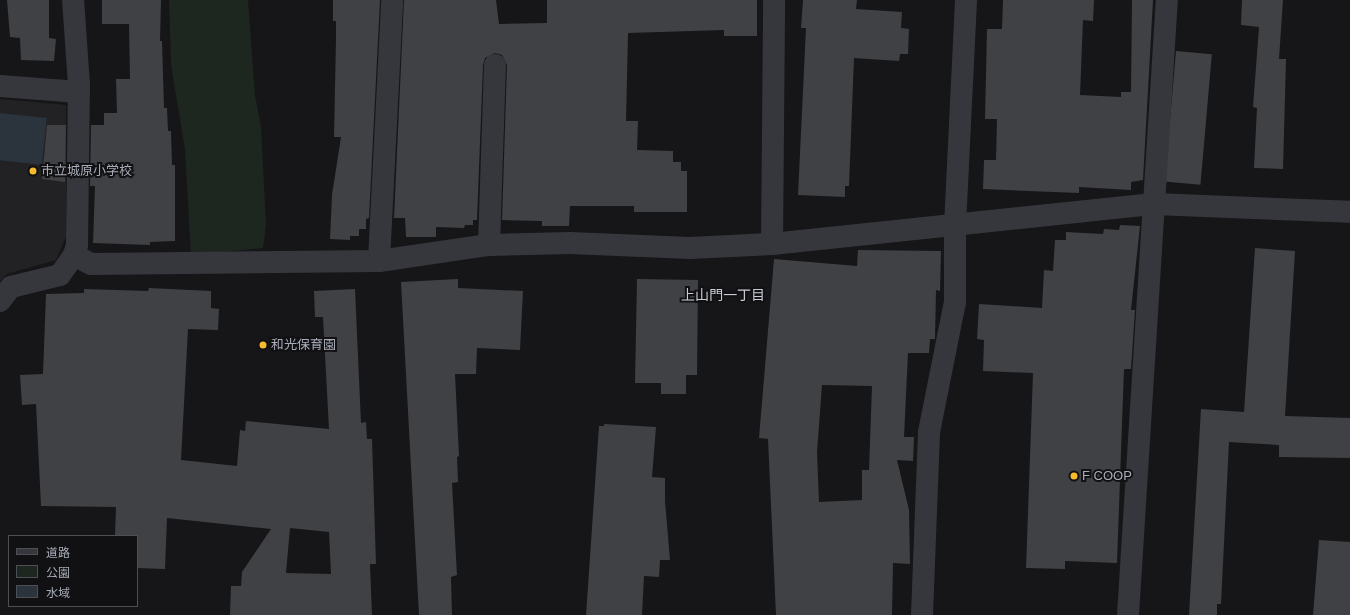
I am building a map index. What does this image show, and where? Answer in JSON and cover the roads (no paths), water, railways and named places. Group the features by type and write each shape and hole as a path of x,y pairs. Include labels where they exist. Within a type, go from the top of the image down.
{"street":[{"path":"0,302 11,287 60,275 74,255 77,245 79,92 73,0"},
{"path":"772,244 774,0"},
{"path":"922,615 929,432 955,302 955,226 966,0"},
{"path":"1128,615 1167,0"},
{"path":"379,261 392,2"},
{"path":"490,244 495,65"},
{"path":"0,86 79,92"},
{"path":"74,255 91,264 379,261 490,244 570,244 690,248 772,244 1154,204 1350,212"}],"water":[{"path":"0,113 47,118 42,165 0,160"}],"place":[{"name":"市立城原小学校","path":"33,171"},
{"name":"和光保育園","path":"263,345"},
{"name":"F COOP","path":"1074,476"}],"district":[{"name":"上山門一丁目","path":"723,295"}]}
